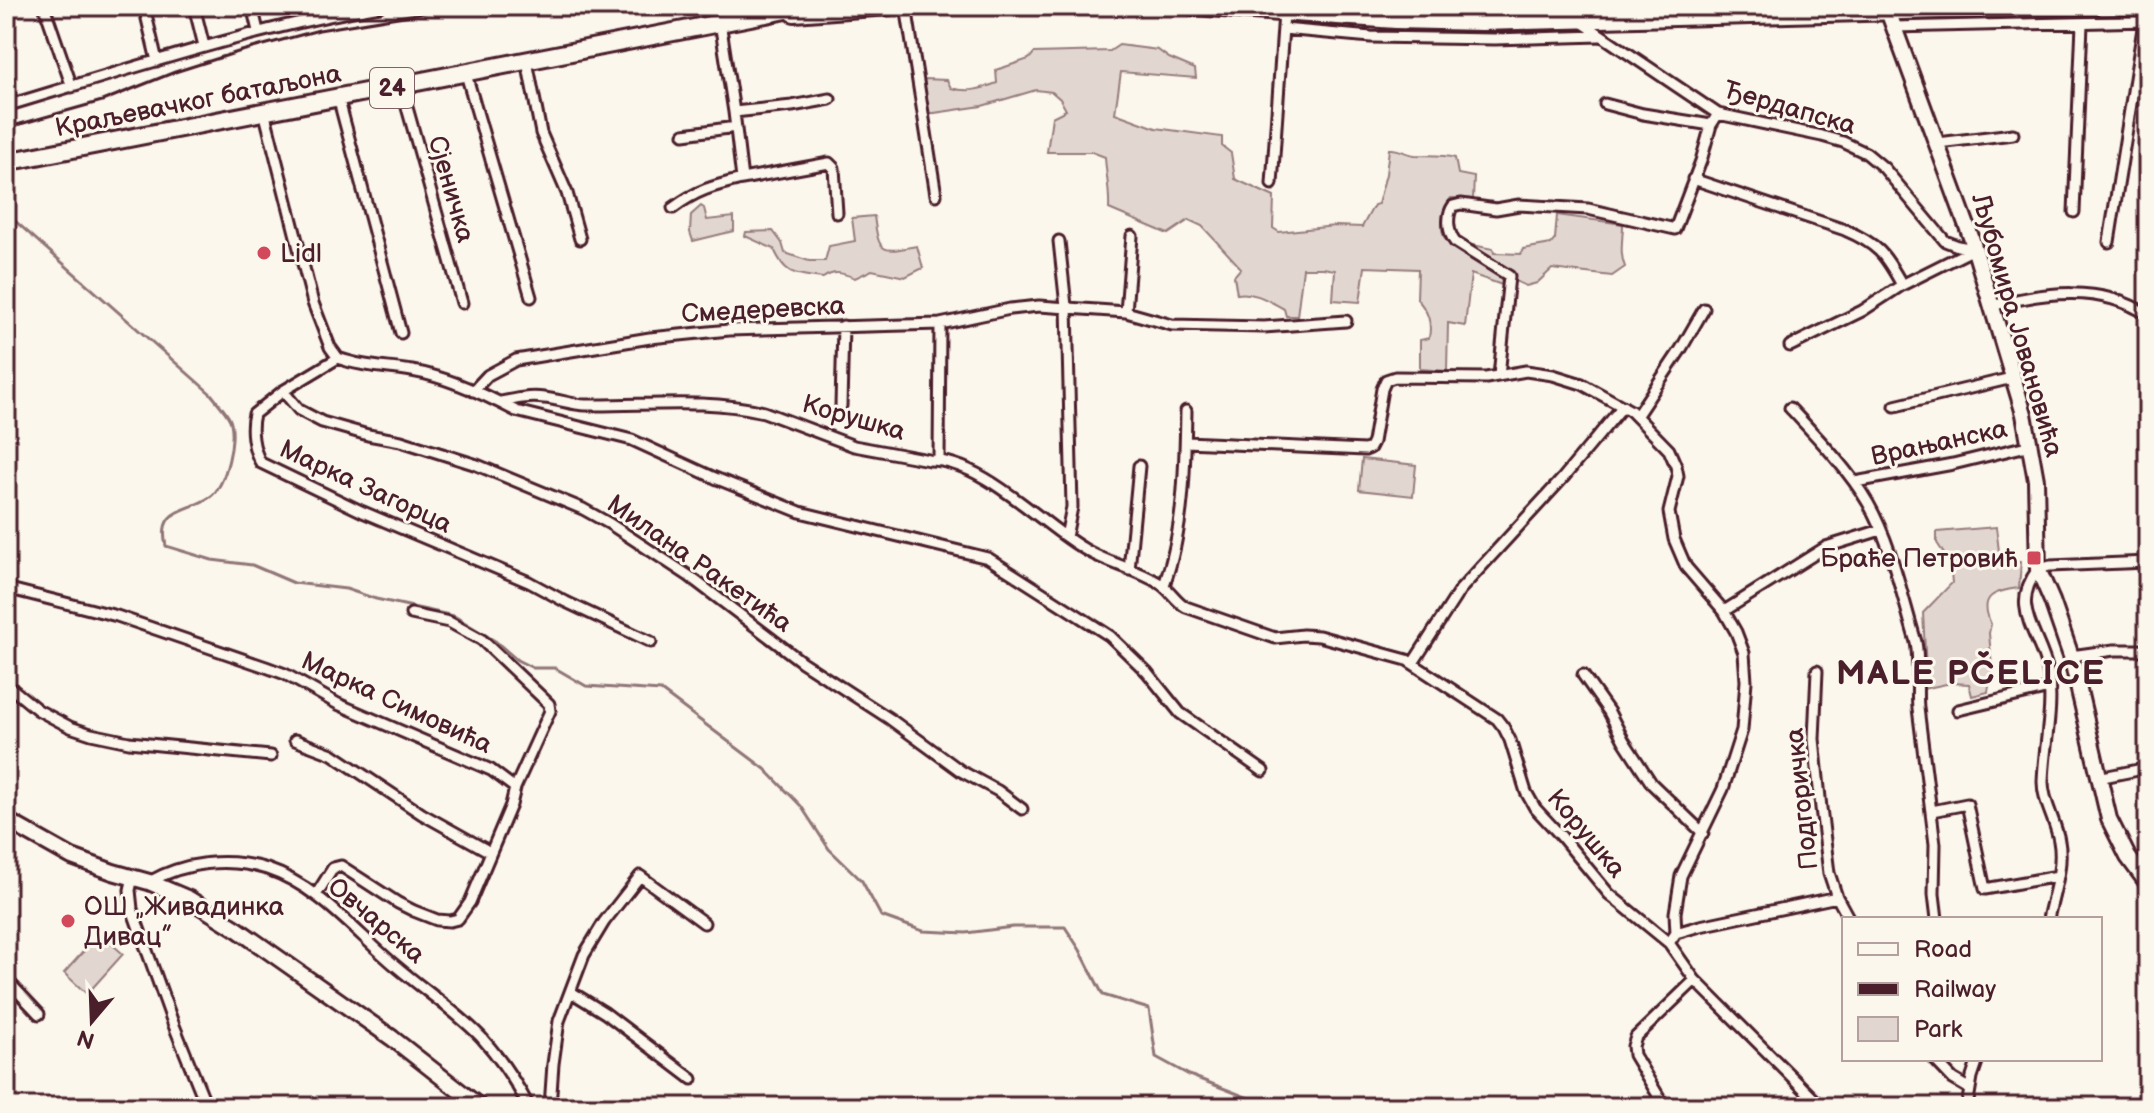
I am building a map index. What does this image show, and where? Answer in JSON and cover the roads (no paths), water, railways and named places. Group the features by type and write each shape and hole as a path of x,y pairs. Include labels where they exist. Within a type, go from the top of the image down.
{"main road":[{"name":"Краљевачког батаљона","path":"6,162 807,6"},
{"name":"Краљевачког батаљона","path":"777,13 886,6"},
{"path":"1193,6 1284,21 1453,22 1891,19 2093,6"}],"street":[{"path":"44,6 72,87"},
{"path":"144,6 157,61"},
{"path":"194,6 204,46"},
{"path":"252,6 258,31"},
{"path":"6,87 9,105 324,11 380,6"},
{"path":"906,6 936,195"},
{"path":"1891,19 2082,24 2146,22 2109,242"},
{"name":"Љубомира Јовановића","path":"1891,19 1974,249 2024,414 2038,499 2038,569 2071,656 2111,827 2148,884"},
{"path":"1272,184 1284,21 1371,37 1480,39 1600,36"},
{"name":"Ђердапска","path":"1579,21 1718,114 1822,136 1866,153 1884,168 1945,241 1974,249"},
{"path":"720,22 742,179"},
{"path":"2074,212 2082,24"},
{"path":"527,61 541,133 567,193 580,239"},
{"path":"466,74 531,297"},
{"name":"Сјеничка","path":"401,86 462,303"},
{"path":"338,97 401,333"},
{"path":"734,112 830,99"},
{"path":"1605,104 1643,114 1711,125"},
{"path":"264,111 306,282 330,347 338,358 414,371 473,391 516,411 632,440 800,512 988,558 1110,636 1147,672 1180,713 1263,771"},
{"path":"1499,376 1509,276 1449,235 1453,206 1461,204 1496,209 1519,205 1588,209 1675,229 1711,125 1718,114"},
{"path":"684,134 736,127"},
{"path":"1938,143 2013,134"},
{"path":"673,208 691,194 714,186 829,163 834,168 837,213"},
{"path":"1693,179 1868,240 1890,263 1902,285"},
{"path":"1126,312 1132,236"},
{"path":"1059,241 1067,306 1072,507 1066,537"},
{"path":"1790,346 1862,311 1902,285 1974,249"},
{"path":"1991,306 2053,294 2081,294 2111,298 2148,315"},
{"name":"Смедеревска","path":"473,391 488,375 507,363 580,348 729,330 940,324 1010,309 1067,306 1126,312 1172,325 1264,327 1346,321"},
{"path":"1637,415 1704,309"},
{"path":"939,460 940,324"},
{"path":"841,406 843,326"},
{"name":"Марка Загорца","path":"338,358 283,391 253,417 254,441 261,463 363,512 529,582 651,642"},
{"path":"1186,442 1365,450 1373,442 1382,389 1386,380 1395,377 1486,378 1526,371 1553,375 1582,384 1637,415 1669,450 1676,466 1678,476 1669,512 1674,539 1681,559 1724,611 1744,653 1746,681 1742,730 1723,789 1681,876 1675,913 1676,933 1669,943"},
{"path":"1895,406 2012,378"},
{"name":"Милана Ракетића","path":"283,391 299,410 322,422 401,441 477,465 597,517 689,576 802,662 1022,809"},
{"name":"Корушка","path":"501,402 542,397 583,405 688,403 750,408 854,446 939,460 979,474 1093,554 1164,585 1175,600 1186,607 1268,636 1319,636 1413,663 1497,719 1510,740 1526,792 1535,808 1609,894 1669,943 1695,980 1822,1107"},
{"path":"1413,663 1460,590 1563,478 1623,406"},
{"path":"1790,408 1855,482 1869,505 1881,530 1918,653 1918,708 1935,844 1933,917"},
{"path":"1164,585 1180,520 1186,411"},
{"name":"Врањанска","path":"1855,482 1953,464 2031,445"},
{"path":"1129,570 1139,466"},
{"path":"1724,611 1826,547 1881,530"},
{"path":"2048,917 2058,876 2059,837 2045,799 2043,784 2050,712 2049,688 2044,657 2027,615 2028,584 2038,569 2050,566 2148,562"},
{"name":"Марка Симовића","path":"6,588 117,616 285,674 338,704 491,770 515,788"},
{"path":"316,895 333,868 341,866 414,911 437,920 455,920 463,914 550,711 549,704 482,640 449,622 411,614"},
{"path":"2071,656 2114,650 2148,650"},
{"name":"Подгоричка","path":"1817,671 1814,739 1829,873 1848,917"},
{"path":"1583,675 1652,784 1703,833"},
{"path":"6,684 38,710 91,734 129,742 271,756"},
{"path":"1958,710 2049,688"},
{"path":"295,740 332,754 422,814 490,852"},
{"path":"2098,778 2148,768"},
{"path":"1932,811 1967,804 1985,889 2058,876"},
{"path":"6,820 72,857 149,882 189,899 392,1038 480,1107"},
{"name":"Овчарска","path":"149,882 185,866 238,864 267,869 316,895 478,1035 503,1065 529,1107"},
{"path":"550,1107 559,1021 584,955 640,876 704,923"},
{"path":"133,877 130,890 132,909 207,1107"},
{"path":"1676,933 1837,897"},
{"path":"6,979 39,1014"},
{"path":"1665,1107 1634,1055 1634,1041 1695,980"},
{"path":"571,992 605,1013 692,1079"},
{"path":"1936,1061 1953,1079 1970,1089"},
{"path":"1967,1107 1977,1061"}],"waterway":[{"path":"6,213 211,394 230,420 231,449 221,483 210,497 170,518 164,533 166,546 212,560 252,565 294,583 346,589 376,599 454,616 495,641 517,660 533,668 555,668 586,686 661,691 765,769 801,806 829,849 862,881 881,916 923,931 966,933 1013,927 1065,927 1103,995 1149,1009 1156,1057 1189,1075 1251,1099 1254,1107"}],"railway":[{"path":"6,128 102,101 175,72 238,52 319,30 465,6"}],"place":[{"name":"Lidl","path":"264,253"},
{"name":"Браће Петровић","path":"2034,558"},
{"name":"ОШ „Живадинка Дивац”","path":"68,921"}],"district":[{"name":"MALE PČELICE","path":"1971,672"}]}
